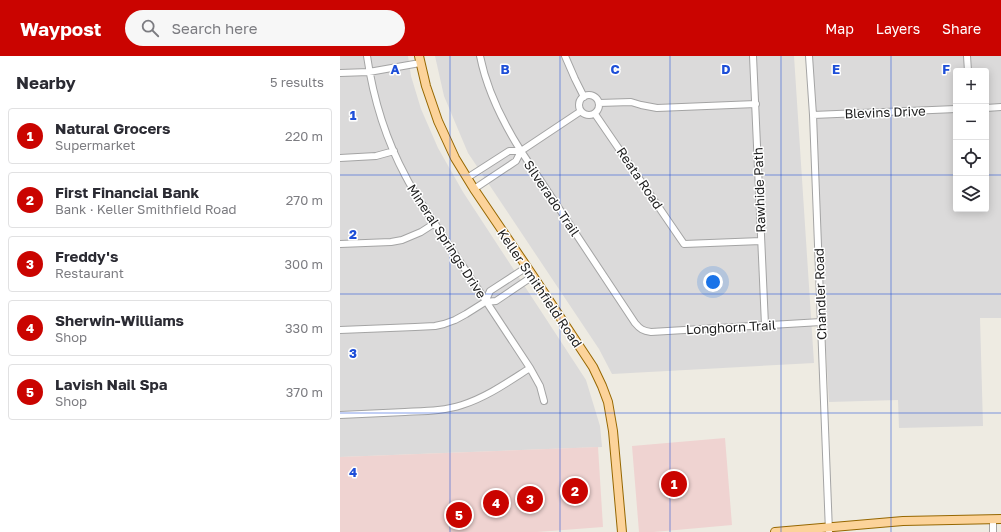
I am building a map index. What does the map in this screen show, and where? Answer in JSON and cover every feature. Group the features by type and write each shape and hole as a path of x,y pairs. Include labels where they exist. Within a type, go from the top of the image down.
{"main road":[{"name":"Keller Smithfield Road","path":"420,59 426,86 438,122 455,158 474,189 593,367 604,392 608,402 613,432 622,532"},
{"path":"775,532 829,529 903,521 997,518"}],"street":[{"name":"Mineral Springs Drive","path":"367,56 375,97 394,151 406,176 420,201 530,368 540,386 544,401"},
{"name":"Silverado Trail","path":"480,56 495,105 505,124 521,151 635,323 642,330"},
{"path":"565,56 584,97"},
{"name":"Rawhide Path","path":"753,56 765,325"},
{"name":"Chandler Road","path":"809,56 813,115 829,529"},
{"path":"967,56 968,68"},
{"path":"340,73 369,72 420,59"},
{"path":"590,95 598,100 599,103 599,109 592,115 586,115 581,111 579,105 584,97 590,95"},
{"path":"599,103 626,102 658,108 756,104"},
{"path":"989,108 1001,107"},
{"name":"Blevins Drive","path":"813,115 953,109"},
{"path":"474,189 516,161 521,151 581,111"},
{"name":"Reata Road","path":"595,114 684,244 761,241"},
{"path":"340,158 376,156 394,151"},
{"path":"467,178 510,151 521,151"},
{"path":"340,244 391,242 402,240 421,232 435,223"},
{"path":"486,302 490,292 527,268"},
{"path":"340,330 444,324 455,320 486,302 496,300 533,276"},
{"name":"Longhorn Trail","path":"642,330 651,332 821,322"},
{"path":"340,415 427,411 450,408 482,397 530,368"},
{"path":"993,532 997,518"}],"shaded area":[{"path":"340,56 408,56 411,76 421,109 438,148 463,192 586,380 600,426 602,447 340,457"},
{"path":"435,56 794,56 814,363 612,374 599,349 468,153 444,96"},
{"path":"809,56 1001,56 1001,318 980,318 983,426 899,428 898,400 829,402"},
{"path":"725,438 732,525 639,532 632,446"},
{"path":"598,447 603,527 537,532 340,532 340,457"}],"place":[{"name":"Natural Grocers","path":"674,484"},
{"name":"First Financial Bank","path":"575,491"},
{"name":"Freddy's","path":"530,499"},
{"name":"Sherwin-Williams","path":"496,503"},
{"name":"Lavish Nail Spa","path":"459,515"}]}
